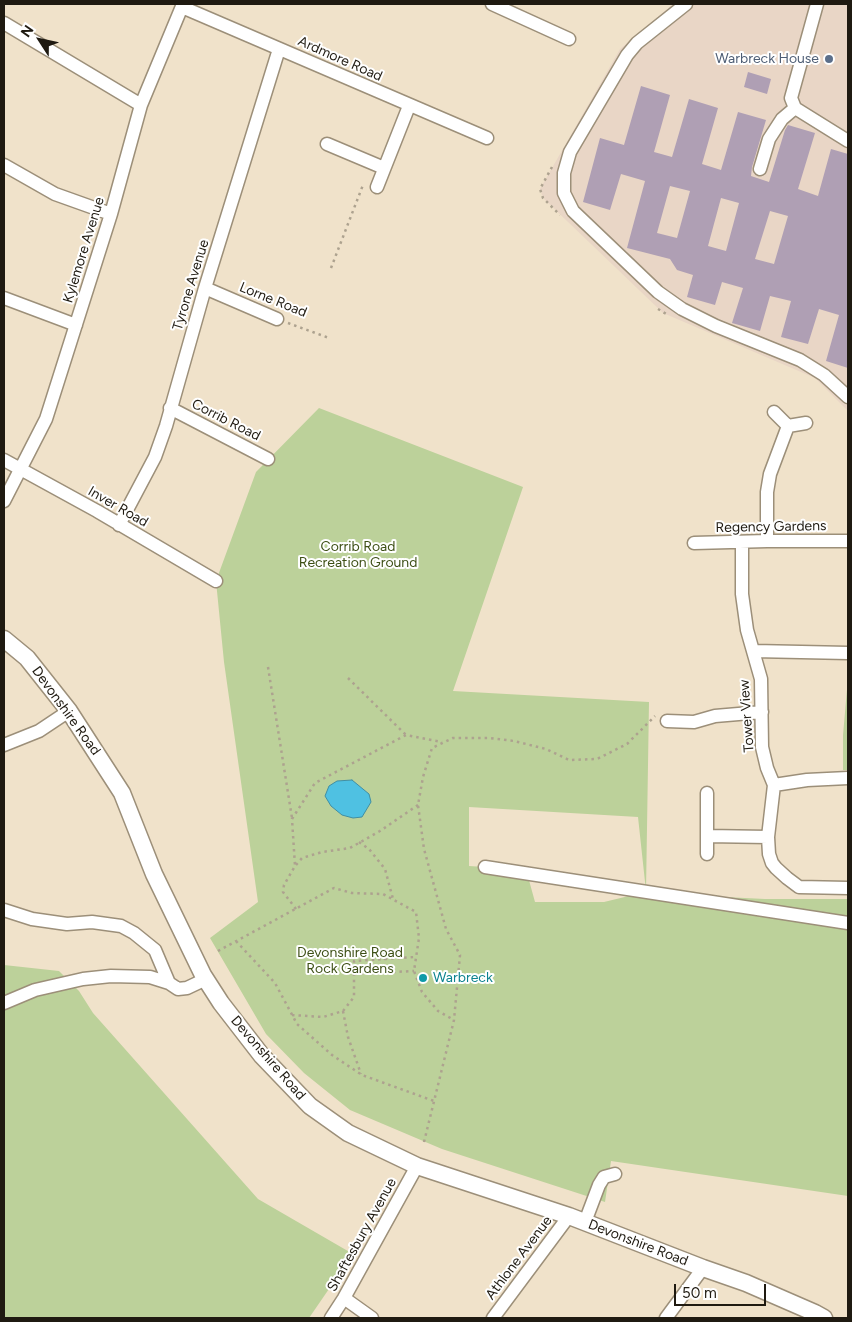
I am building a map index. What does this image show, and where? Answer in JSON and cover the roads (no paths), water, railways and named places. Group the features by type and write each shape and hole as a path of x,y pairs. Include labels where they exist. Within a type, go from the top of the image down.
{"main road":[{"name":"Devonshire Road","path":"4,639 28,658 70,711 122,793 154,874 206,979 221,1004 262,1056 310,1106 348,1133 417,1166 569,1216 746,1283 824,1318"}],"street":[{"path":"492,4 569,39"},
{"path":"686,4 638,43 627,56 570,152 564,172 564,192 573,211 658,292 682,309 716,326 800,360 824,374 848,397"},
{"path":"817,4 792,98 795,108 848,140"},
{"name":"Ardmore Road","path":"183,5 279,49 486,138"},
{"name":"Kylemore Avenue","path":"4,500 46,420 111,214 140,105 183,5"},
{"path":"4,22 140,105"},
{"name":"Tyrone Avenue","path":"119,524 155,457 166,426 279,49"},
{"path":"377,187 409,106"},
{"path":"760,169 769,139 782,119 795,108"},
{"path":"327,144 384,168"},
{"path":"4,165 55,194 111,214"},
{"name":"Lorne Road","path":"206,288 277,319"},
{"path":"4,298 76,325"},
{"name":"Corrib Road","path":"170,408 268,459"},
{"path":"774,412 788,426"},
{"path":"788,426 806,423"},
{"path":"767,540 767,492 770,474 788,426"},
{"name":"Inver Road","path":"4,460 216,581"},
{"name":"Regency Gardens","path":"694,543 767,540 848,541"},
{"name":"Tower View","path":"742,542 742,594 747,630 761,679 762,747 774,786 768,837 772,863 794,884 804,888 848,888"},
{"path":"754,651 848,652"},
{"path":"4,745 39,731 70,711"},
{"path":"662,718 694,722 715,716 762,712"},
{"path":"774,786 807,780 848,778"},
{"path":"707,793 708,854"},
{"path":"708,836 768,837"},
{"path":"485,867 848,923"},
{"path":"4,910 32,919 67,924 92,922 121,926 134,933 155,950 168,983"},
{"path":"8,1001 35,990 83,979 111,976 150,976 178,988 187,988 206,979"},
{"name":"Shaftesbury Avenue","path":"331,1318 417,1166"},
{"path":"585,1222 604,1177 615,1174"},
{"name":"Athlone Avenue","path":"494,1318 569,1216"},
{"path":"666,1318 703,1268"},
{"path":"344,1298 372,1318"}],"water":[{"path":"352,780 369,794 371,802 362,817 353,818 342,815 331,806 325,796 329,786 337,781"}],"place":[{"name":"Warbreck House","path":"829,59"},
{"name":"Warbreck","path":"423,978"}],"park label":[{"name":"Corrib Road Recreation Ground","path":"358,556"},
{"name":"Devonshire Road Rock Gardens","path":"350,962"}]}
